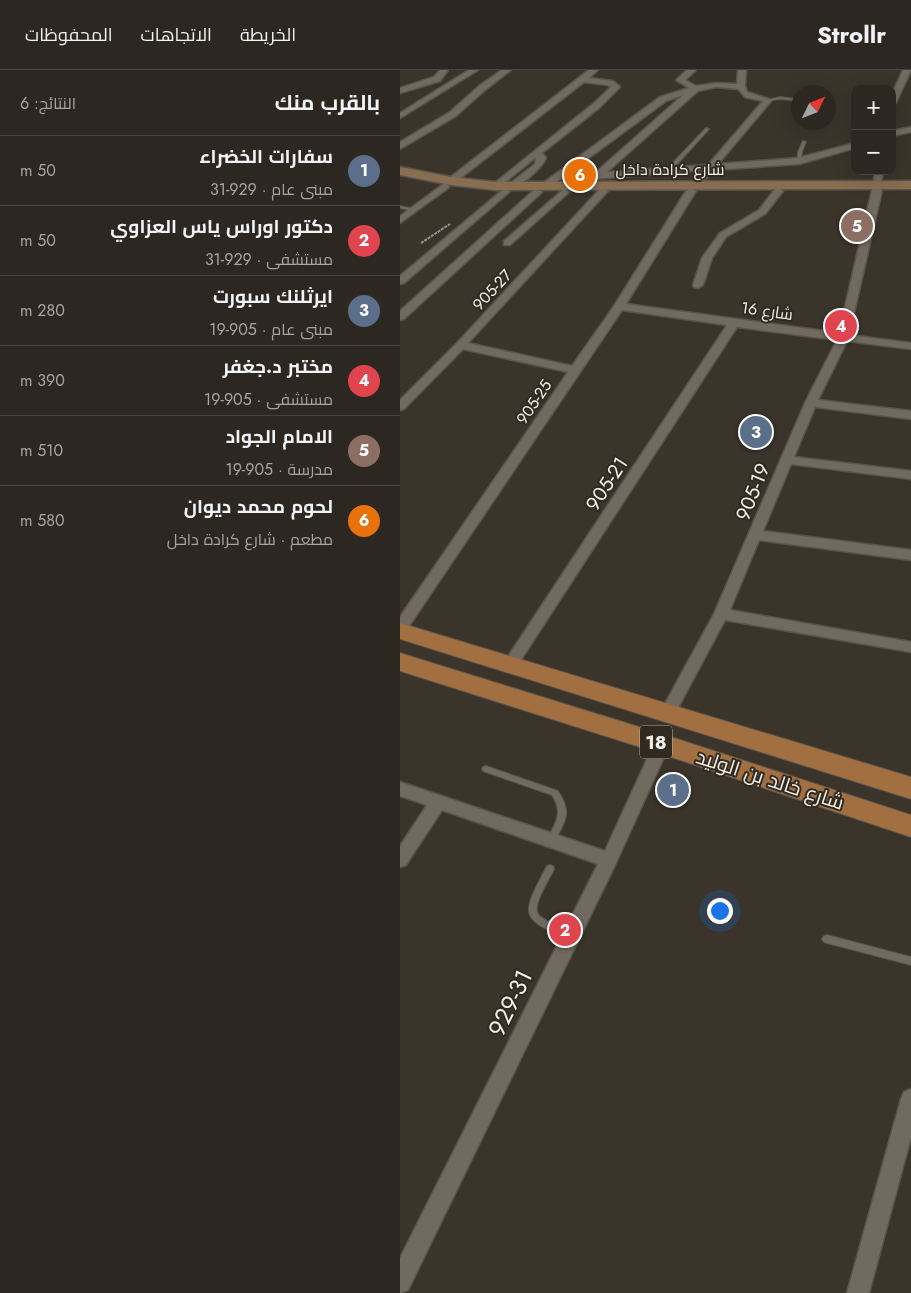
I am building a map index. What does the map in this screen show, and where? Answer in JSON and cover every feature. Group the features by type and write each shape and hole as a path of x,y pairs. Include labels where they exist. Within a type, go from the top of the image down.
{"main road":[{"name":"شارع كرادة داخل","path":"400,171 467,189 541,189 586,186 778,191 911,185"},
{"name":"شارع كرادة داخل","path":"400,177 448,183"},
{"name":"شارع كرادة داخل","path":"541,189 564,192 693,189 877,188 911,190"},
{"name":"شارع خالد بن الوليد","path":"400,630 911,788"},
{"name":"شارع خالد بن الوليد","path":"400,662 662,744 911,826"}],"street":[{"path":"400,91 438,79 444,70"},
{"path":"400,116 474,70"},
{"path":"400,146 453,114 482,88 508,70"},
{"path":"400,220 594,70"},
{"path":"692,70 680,80 695,89"},
{"path":"739,87 742,70"},
{"path":"896,94 907,70"},
{"path":"400,281 504,188 536,154 596,106 616,87 610,83 582,79"},
{"path":"400,317 541,189 663,99 716,85 739,87 747,95 768,100"},
{"path":"586,186 695,89"},
{"name":"905-25","path":"400,630 619,306 693,189 768,100"},
{"path":"896,133 911,129"},
{"path":"598,175 799,161 851,146"},
{"path":"504,188 539,165 542,158 536,154"},
{"name":"905-19","path":"668,713 721,614 811,403 843,338 879,175"},
{"name":"905-27","path":"400,407 461,345 603,191"},
{"path":"698,285 707,258 723,235 762,212 778,191"},
{"path":"507,243 564,192"},
{"name":"شارع 16","path":"619,306 911,346"},
{"name":"905-21","path":"510,665 734,323"},
{"path":"461,345 575,370"},
{"path":"811,403 911,415"},
{"path":"787,460 911,475"},
{"path":"756,535 911,555"},
{"path":"721,614 911,647"},
{"name":"929-31","path":"400,1282 609,860 662,744"},
{"path":"400,789 609,860"},
{"path":"400,860 438,802"},
{"path":"858,1293 911,1099"}],"lane":[{"path":"768,100 776,98 791,99"},
{"path":"669,170 707,129"},
{"path":"799,161 804,142"},
{"path":"400,207 413,210"},
{"path":"486,770 555,793 562,802 564,811 551,840"},
{"path":"550,869 532,905 532,914 539,923 571,935"},
{"path":"827,939 911,961"}],"place":[{"name":"لحوم محمد ديوان","path":"580,175"},
{"name":"الامام الجواد","path":"857,226"},
{"name":"مختبر د.جغفر","path":"841,326"},
{"name":"ايرثلنك سبورت","path":"756,432"},
{"name":"سفارات الخضراء","path":"673,790"},
{"name":"دكتور اوراس ياس العزاوي","path":"565,930"}]}
